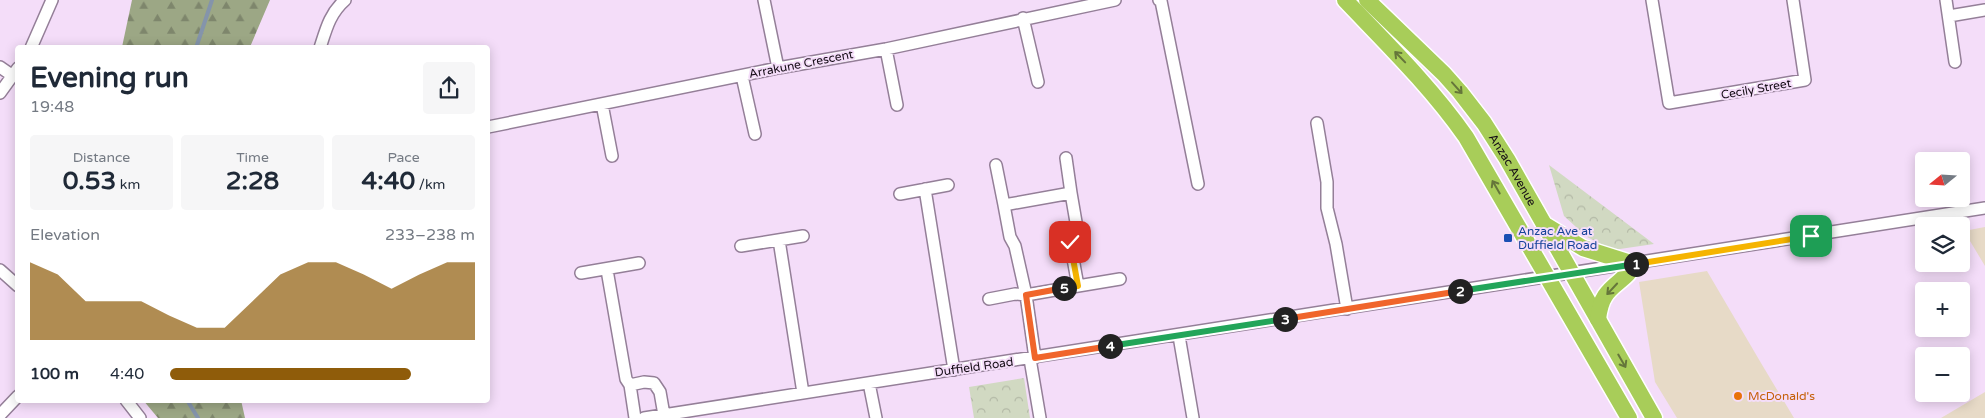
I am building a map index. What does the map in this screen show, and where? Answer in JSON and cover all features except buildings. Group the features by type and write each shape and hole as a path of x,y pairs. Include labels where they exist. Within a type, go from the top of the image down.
{"highway":[{"name":"Anzac Avenue","path":"1345,0 1417,75 1451,115 1485,167 1629,418"},
{"name":"Anzac Avenue","path":"1367,0 1444,74 1474,109 1507,159 1545,224 1654,418"},
{"path":"1545,224 1583,248 1634,264 1631,273 1618,282 1605,296 1598,318"}],"street":[{"path":"32,45 52,0"},
{"path":"321,45 330,18 336,8 345,0"},
{"path":"764,0 778,68"},
{"name":"Arrakune Crescent","path":"490,127 778,68 886,49 1023,18 1115,0"},
{"path":"1159,0 1161,1 1198,184"},
{"name":"Cecily Street","path":"1652,0 1669,103 1806,80 1793,0"},
{"path":"1946,0 1956,62"},
{"path":"1949,16 1985,10"},
{"path":"1023,18 1038,82"},
{"path":"886,49 896,105"},
{"path":"0,67 15,72 0,93"},
{"path":"742,76 755,134"},
{"path":"602,104 612,156"},
{"path":"1318,123 1327,182 1327,208 1336,244 1347,309"},
{"path":"1066,158 1076,228 1070,242 1078,286"},
{"path":"996,165 1010,236 1015,246 1026,295 1040,418"},
{"path":"900,194 948,185"},
{"path":"925,189 954,370"},
{"path":"1004,205 1070,192"},
{"name":"Duffield Road","path":"644,418 1179,336 1985,208"},
{"path":"741,246 803,236"},
{"path":"779,240 803,393"},
{"path":"581,273 639,263"},
{"path":"0,270 15,283"},
{"path":"607,270 626,379 630,385 635,418"},
{"path":"989,299 1015,294 1026,295 1120,279"},
{"path":"1179,336 1192,418"},
{"path":"630,385 644,382 654,384 660,392 664,415"},
{"path":"869,383 876,418"},
{"path":"0,415 15,399"},
{"path":"128,403 140,418"}],"shaded area":[{"path":"1985,227 1985,266 1970,241 1970,230"},
{"path":"1707,271 1794,418 1677,418 1655,382 1639,282"},
{"path":"1985,392 1985,418 1941,418 1970,402"}],"green space":[{"path":"132,0 270,0 251,45 122,45"},
{"path":"1549,165 1654,244 1613,250 1587,237 1564,216"},
{"path":"1024,378 1030,418 974,418 969,387"},
{"path":"146,403 242,403 245,418 158,418"}],"waterway":[{"path":"197,45 212,0"},
{"path":"189,403 198,418"}],"place":[{"name":"Anzac Ave at Duffield Road","path":"1508,238"},
{"name":"McDonald's","path":"1738,396"}],"route":[{"path":"1070,242 1078,286 1026,295 1035,358 1811,236"}]}
